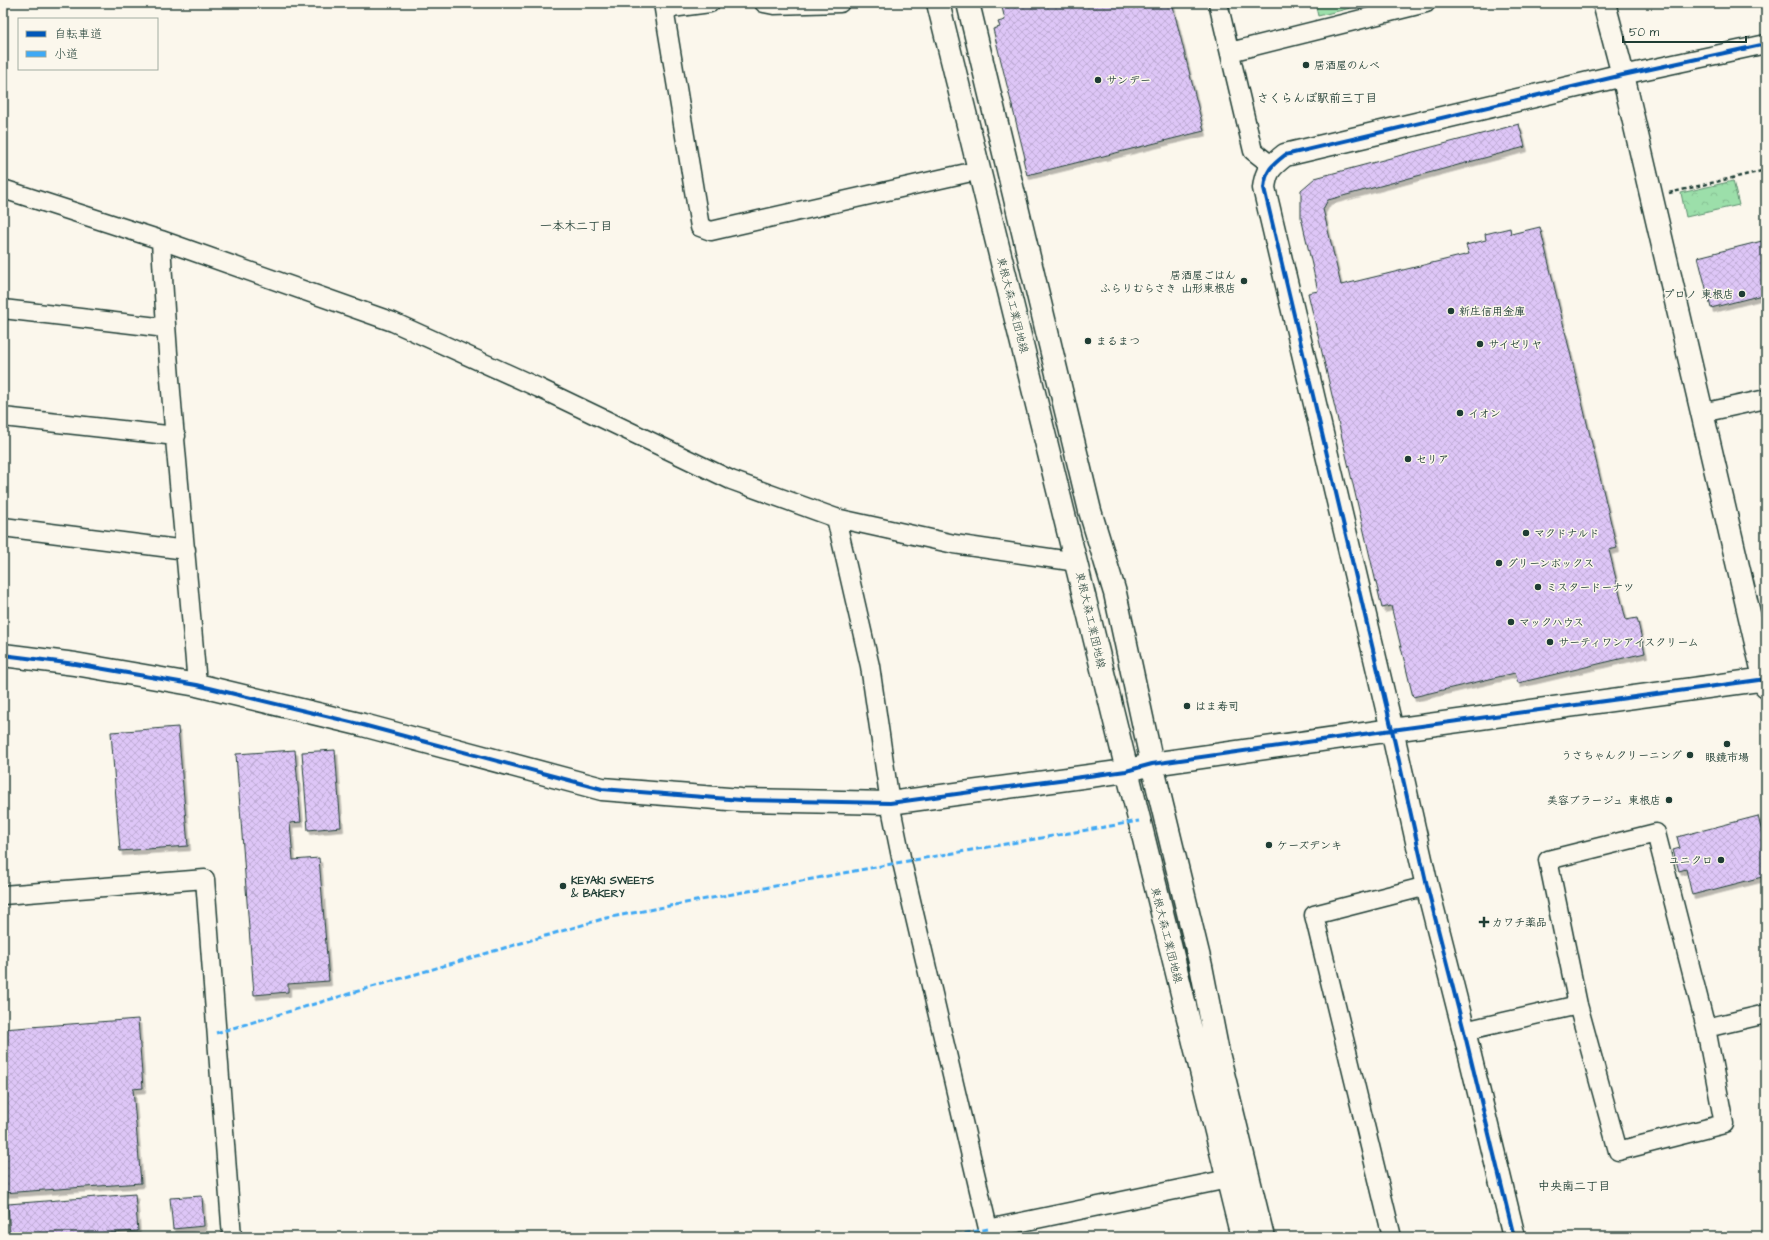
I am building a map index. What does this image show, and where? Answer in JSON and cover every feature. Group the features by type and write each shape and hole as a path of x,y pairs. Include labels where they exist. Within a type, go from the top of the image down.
{"street":[{"path":"710,3 663,6 700,227 711,231 980,170"},
{"path":"764,3 774,5 840,3"},
{"name":"東根大森工業団地線","path":"938,3 1077,562 1126,771 1242,1237"},
{"path":"968,3 1090,511 1115,593 1152,764 1201,966 1218,1053 1263,1237"},
{"path":"1218,3 1253,151 1271,165"},
{"path":"1230,52 1426,3"},
{"path":"3,655 76,664 197,685 363,725 602,789 741,800 890,803 1126,771 1152,764 1392,730 1766,681 1623,75 1604,3"},
{"path":"1514,1237 1427,886 1392,730 1264,188 1266,176 1271,165 1285,155 1623,75 1766,44"},
{"path":"3,189 162,240 393,322 539,388 731,480 836,518 954,544 1077,562"},
{"path":"162,240 166,328 197,685"},
{"path":"3,310 166,328"},
{"path":"1702,413 1766,399"},
{"path":"3,417 176,436"},
{"path":"836,518 870,666 890,803 989,1233 1228,1179"},
{"path":"3,528 186,550"},
{"path":"1656,833 1706,1028 1724,1124 1618,1151 1578,1005 1548,860 1656,833"},
{"path":"3,895 205,879 232,1237"},
{"path":"1392,1237 1314,915 1427,886"},
{"path":"1464,1031 1578,1005"},
{"path":"1706,1028 1766,1014"}],"path":[{"path":"1669,193 1766,170"}],"green space":[{"path":"1315,3 1371,3 1318,16"},
{"path":"1733,181 1739,205 1686,217 1681,193"}],"building":[{"name":"サンデー","path":"1001,3 1172,3 1204,131 1027,175 1023,159 1025,158 993,29 1000,27 998,22 1005,20"},
{"name":"イオン","path":"1519,124 1525,147 1328,200 1323,209 1341,285 1469,254 1466,245 1486,240 1485,234 1510,228 1511,234 1540,227 1617,548 1609,550 1626,620 1637,618 1645,653 1518,683 1515,673 1413,697 1391,606 1382,608 1308,293 1318,291 1301,217 1301,190 1315,178"},
{"path":"1766,240 1766,294 1711,308 1698,257"},
{"path":"178,727 188,846 120,851 111,732"},
{"path":"295,750 301,822 290,823 293,860 319,858 329,981 288,984 288,992 254,995 236,754"},
{"path":"335,750 341,827 308,830 302,752"},
{"name":"ユニクロ","path":"1758,816 1766,849 1766,876 1692,895 1686,869 1679,871 1673,850 1680,848 1677,837"},
{"path":"138,1019 143,1088 133,1089 141,1183 3,1193 3,1029"},
{"path":"135,1194 138,1231 64,1237 10,1237 8,1204"},
{"path":"202,1196 204,1226 173,1229 170,1198"}],"marked path":[{"path":"216,1033 606,918 902,862 1139,821"},
{"path":"947,1237 988,1229"}],"cycle path":[{"path":"1514,1237 1427,886 1392,730 1264,188 1266,177 1276,162 1285,155 1623,75 1766,44"},
{"path":"3,655 75,664 197,685 363,725 602,789 741,800 890,803 1126,771 1152,764 1392,730 1766,679"}],"place":[{"name":"居酒屋のんべ","path":"1306,65"},
{"name":"サンデー","path":"1098,80"},
{"name":"居酒屋ごはん ふらりむらさき 山形東根店","path":"1244,281"},
{"name":"プロノ 東根店","path":"1742,294"},
{"name":"新庄信用金庫","path":"1451,311"},
{"name":"まるまつ","path":"1088,341"},
{"name":"サイゼリヤ","path":"1480,344"},
{"name":"イオン","path":"1460,413"},
{"name":"セリア","path":"1408,459"},
{"name":"マクドナルド","path":"1526,533"},
{"name":"グリーンボックス","path":"1499,563"},
{"name":"ミスタードーナツ","path":"1538,587"},
{"name":"マックハウス","path":"1511,622"},
{"name":"サーティワンアイスクリーム","path":"1550,642"},
{"name":"はま寿司","path":"1187,706"},
{"name":"眼鏡市場","path":"1727,744"},
{"name":"うさちゃんクリーニング","path":"1690,755"},
{"name":"美容ブラージュ 東根店","path":"1669,800"},
{"name":"ケーズデンキ","path":"1269,845"},
{"name":"ユニクロ","path":"1721,860"},
{"name":"KEYAKI SWEETS & BAKERY","path":"563,886"},
{"name":"カワチ薬品","path":"1484,922"}],"district":[{"name":"さくらんぼ駅前三丁目","path":"1317,98"},
{"name":"一本木二丁目","path":"576,226"},
{"name":"中央南二丁目","path":"1574,1186"}]}
